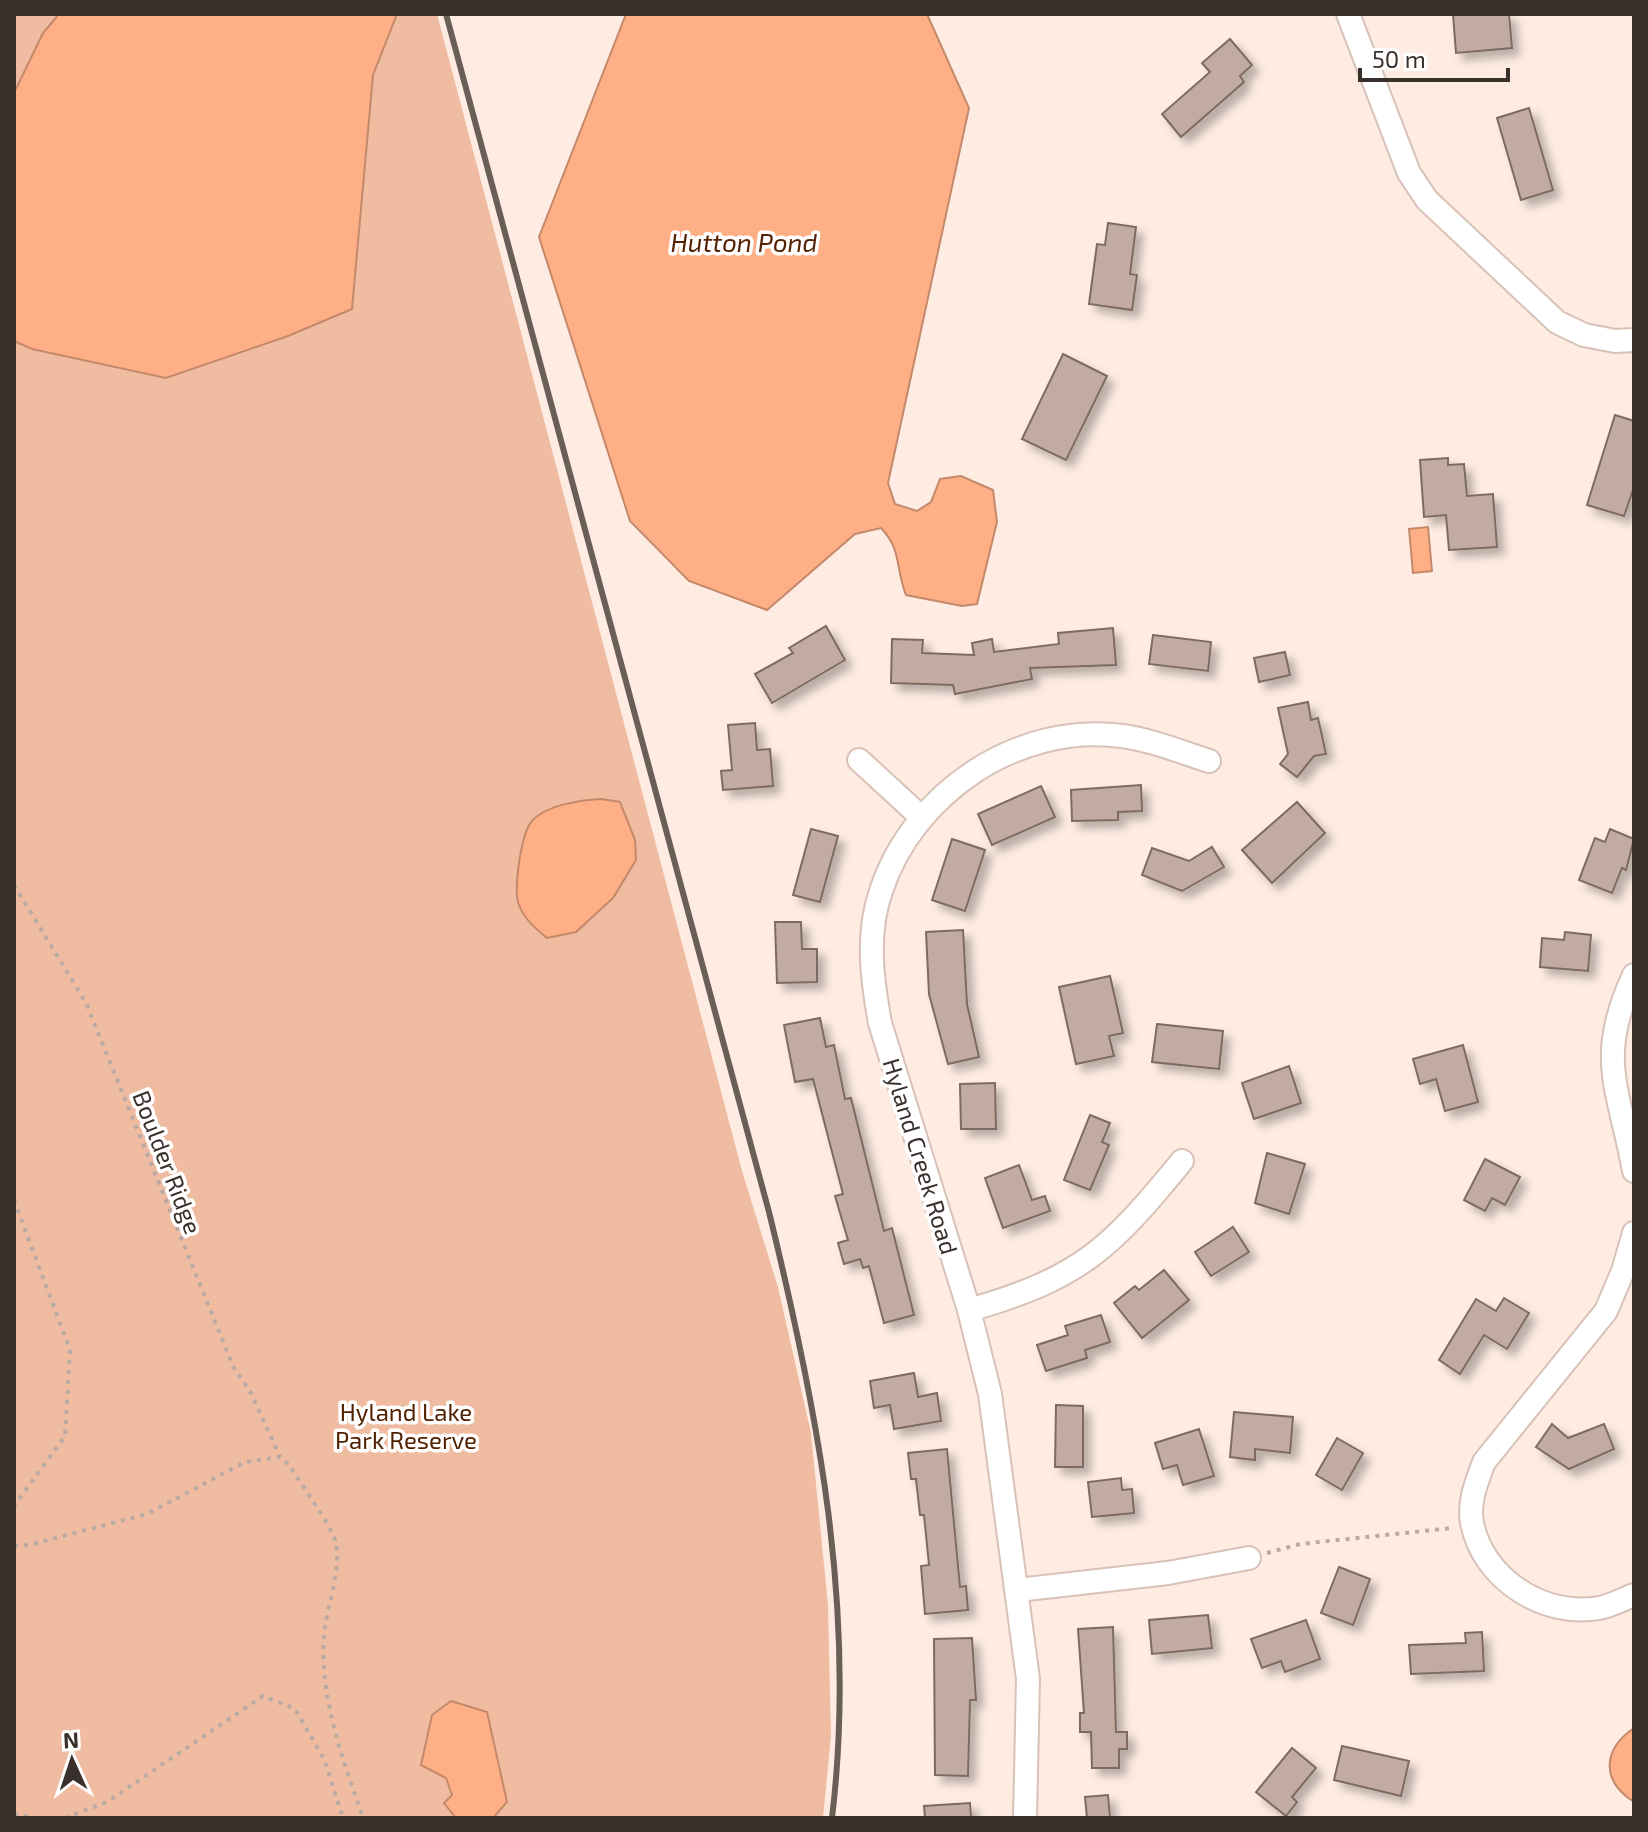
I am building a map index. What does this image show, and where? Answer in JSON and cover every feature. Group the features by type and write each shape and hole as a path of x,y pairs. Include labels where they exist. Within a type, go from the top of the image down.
{"street":[{"path":"1348,14 1409,173 1427,200 1557,322 1584,335 1615,341 1634,340"},
{"name":"Hyland Creek Road","path":"1025,1818 1028,1679 990,1394 969,1310 880,1023 872,980 872,936 880,892 897,851 921,817 954,784 992,760 1034,743 1076,736 1121,736 1209,761"},
{"path":"859,760 921,817"},
{"path":"1634,975 1617,1011 1612,1040 1613,1084 1634,1171"},
{"path":"969,1310 1039,1288 1083,1265 1120,1234 1182,1161"},
{"path":"1634,1233 1623,1271 1606,1311 1484,1462 1473,1490 1471,1520 1479,1545 1493,1567 1515,1588 1541,1603 1570,1609 1600,1608 1634,1595"},
{"path":"1018,1590 1168,1573 1249,1558"}],"path":[{"name":"Boulder Ridge","path":"14,885 86,1003 233,1366 251,1393 280,1457 289,1465 336,1542 333,1593 324,1634 326,1683 337,1740 363,1818"},
{"path":"14,1200 70,1350 65,1436 14,1506"},
{"path":"14,1546 33,1544 147,1514 245,1462 280,1457"},
{"path":"1249,1558 1300,1544 1459,1527 1471,1520"},
{"path":"65,1818 107,1802 263,1696 295,1709 324,1759 343,1818"},
{"path":"14,1814 33,1818"}],"green space":[{"name":"Hyland Lake Park Reserve","path":"14,14 437,14 742,1171 778,1287 811,1433 828,1605 831,1736 823,1818 14,1818"}],"water":[{"path":"59,14 397,14 373,75 352,309 288,336 166,378 32,349 14,341 14,93 43,33"},
{"name":"Hutton Pond","path":"626,14 927,14 969,108 888,483 895,504 917,511 931,502 940,479 961,476 993,490 997,522 977,604 962,606 906,595 895,551 881,528 855,534 767,610 689,581 630,521 539,237"},
{"path":"1428,527 1432,571 1413,573 1409,529"},
{"path":"601,799 620,802 635,840 636,860 613,898 576,932 547,938 527,919 517,898 524,837 532,821 546,811 574,802"},
{"path":"451,1701 487,1712 507,1802 493,1818 456,1818 444,1803 452,1795 446,1778 421,1765 432,1715"},
{"path":"1634,1728 1634,1802 1616,1785 1610,1765 1616,1746"}],"building":[{"path":"1453,14 1509,14 1512,48 1456,53"},
{"path":"1230,39 1252,65 1240,76 1244,82 1181,137 1162,114 1210,72 1202,63"},
{"path":"1529,108 1553,190 1521,200 1497,118"},
{"path":"1108,223 1136,227 1130,274 1137,275 1132,310 1089,304 1097,244 1105,245"},
{"path":"1063,354 1107,376 1066,460 1022,439"},
{"path":"1615,415 1634,421 1634,487 1624,516 1587,505"},
{"path":"1448,458 1448,465 1464,464 1467,496 1493,494 1497,547 1449,550 1446,515 1424,517 1420,460"},
{"path":"826,626 845,660 772,703 755,674 793,653 789,648"},
{"path":"1113,628 1116,665 1030,668 1032,679 955,694 953,685 891,683 892,639 923,640 922,653 974,655 972,643 992,639 994,652 1059,644 1058,633"},
{"path":"1153,635 1211,642 1208,671 1149,664"},
{"path":"1285,652 1290,675 1259,682 1254,658"},
{"path":"1308,702 1311,720 1318,718 1326,754 1314,756 1297,777 1280,764 1288,754 1278,708"},
{"path":"755,723 757,750 770,749 773,786 723,790 721,771 732,770 728,725"},
{"path":"1141,785 1142,811 1118,812 1118,820 1072,821 1071,790"},
{"path":"1041,786 1055,817 992,845 978,814"},
{"path":"1297,802 1325,833 1272,883 1242,850"},
{"path":"811,829 838,836 820,902 793,895"},
{"path":"1610,829 1634,839 1626,870 1622,868 1612,893 1579,880 1595,838 1605,842"},
{"path":"952,839 985,850 965,911 932,900"},
{"path":"1212,847 1224,867 1182,891 1142,875 1152,848 1189,861"},
{"path":"775,922 801,922 802,949 817,949 817,982 777,983"},
{"path":"963,930 967,1004 979,1057 948,1064 929,994 926,932"},
{"path":"1565,932 1591,935 1588,971 1540,967 1542,938 1564,940"},
{"path":"1110,976 1123,1033 1109,1036 1114,1056 1076,1064 1059,987"},
{"path":"820,1018 826,1047 834,1045 845,1099 851,1098 884,1231 892,1228 914,1315 884,1323 869,1266 863,1268 860,1259 844,1264 838,1243 848,1240 835,1196 843,1194 813,1079 795,1082 784,1025"},
{"path":"1157,1024 1223,1031 1219,1069 1152,1062"},
{"path":"1463,1045 1478,1102 1445,1111 1436,1079 1420,1084 1413,1059"},
{"path":"1289,1066 1301,1103 1254,1119 1242,1083"},
{"path":"995,1083 996,1129 961,1129 960,1084"},
{"path":"1090,1115 1110,1123 1102,1142 1109,1145 1090,1190 1064,1180"},
{"path":"1267,1153 1305,1164 1289,1214 1255,1203"},
{"path":"1485,1159 1520,1177 1505,1205 1492,1198 1485,1211 1464,1200"},
{"path":"1019,1165 1032,1200 1045,1196 1050,1211 1003,1228 985,1178"},
{"path":"1233,1227 1249,1252 1211,1276 1195,1252"},
{"path":"1164,1270 1189,1300 1142,1338 1114,1303 1135,1286 1139,1290"},
{"path":"1504,1298 1529,1313 1507,1349 1484,1335 1460,1374 1439,1360 1476,1299 1496,1311"},
{"path":"1101,1315 1110,1342 1085,1350 1087,1358 1046,1371 1037,1345 1068,1335 1065,1326"},
{"path":"914,1373 918,1397 937,1393 941,1421 894,1429 890,1405 874,1408 870,1381"},
{"path":"1056,1405 1083,1406 1083,1467 1055,1467"},
{"path":"1234,1412 1293,1417 1290,1453 1255,1449 1255,1460 1230,1457"},
{"path":"1552,1424 1568,1438 1604,1424 1614,1449 1569,1469 1536,1447"},
{"path":"1199,1429 1214,1476 1183,1485 1177,1465 1163,1469 1155,1443"},
{"path":"1337,1438 1363,1453 1342,1490 1316,1475"},
{"path":"947,1449 960,1587 966,1586 968,1610 925,1614 921,1566 929,1565 924,1515 920,1515 916,1479 911,1479 908,1453"},
{"path":"1121,1478 1122,1490 1132,1489 1134,1513 1092,1517 1088,1482"},
{"path":"1339,1567 1370,1579 1353,1625 1321,1613"},
{"path":"1208,1615 1212,1648 1152,1654 1149,1620"},
{"path":"1306,1620 1320,1659 1285,1672 1281,1661 1262,1668 1251,1639"},
{"path":"1113,1627 1116,1732 1127,1732 1127,1749 1119,1749 1119,1768 1092,1768 1091,1732 1080,1732 1080,1713 1084,1713 1078,1629"},
{"path":"1482,1632 1484,1671 1411,1674 1409,1645 1466,1643 1465,1633"},
{"path":"972,1638 976,1700 970,1700 968,1776 935,1775 934,1639"},
{"path":"1342,1746 1409,1761 1401,1796 1334,1780"},
{"path":"1292,1748 1316,1768 1292,1797 1297,1802 1286,1816 1256,1792"},
{"path":"1108,1795 1110,1818 1087,1818 1085,1797"},
{"path":"970,1803 971,1818 925,1818 924,1806"}],"railway":[{"path":"446,14 787,1287 817,1437 836,1588 840,1664 832,1818"}]}
